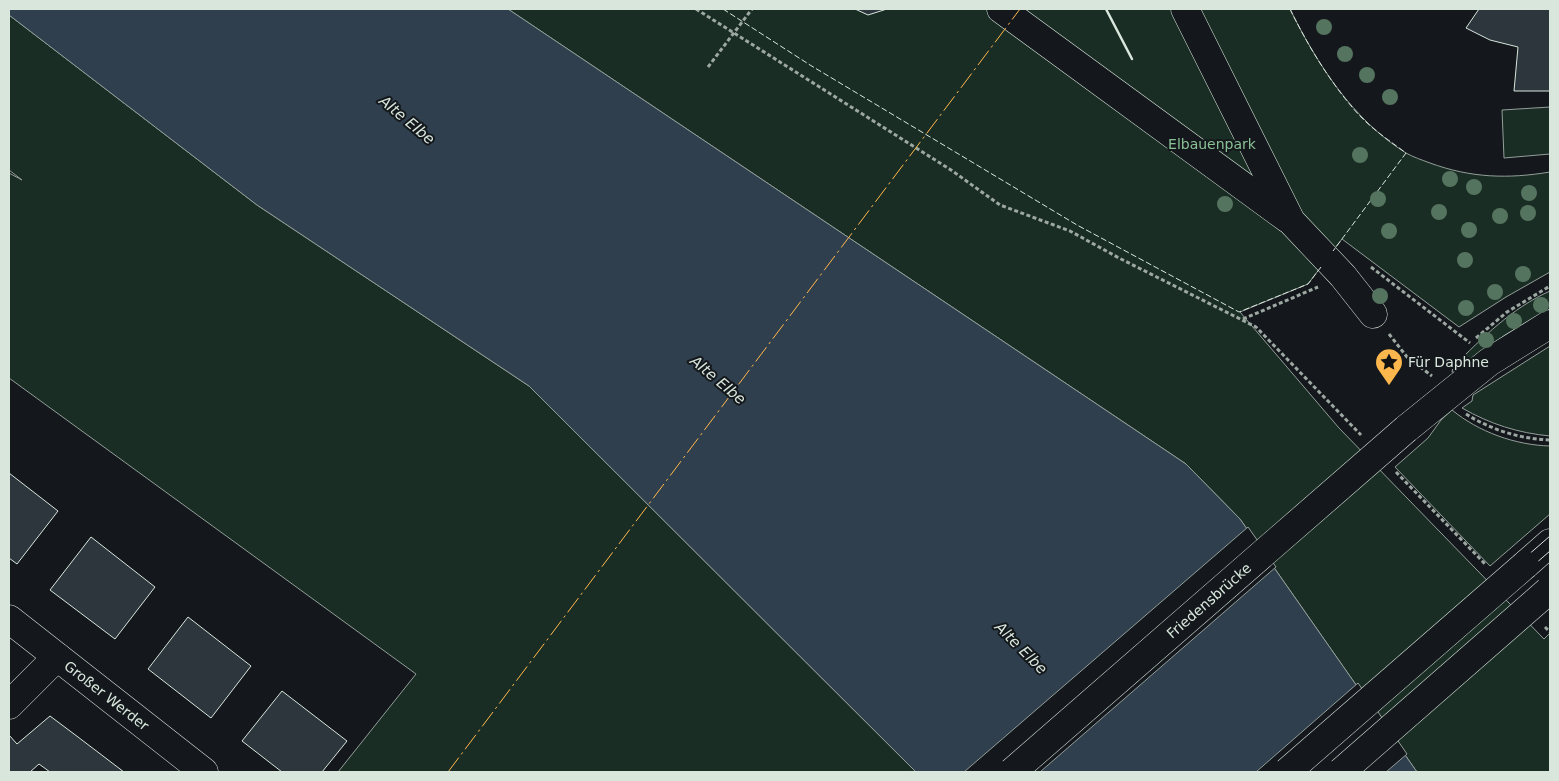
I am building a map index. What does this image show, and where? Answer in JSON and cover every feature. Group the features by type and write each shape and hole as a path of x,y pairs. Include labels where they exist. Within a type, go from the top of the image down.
{"main road":[{"path":"1001,9 1291,221 1335,268 1373,314"},
{"path":"1185,9 1291,221"},
{"name":"Friedensbrücke","path":"1012,772 1406,429 1489,362 1550,324"},
{"path":"1287,772 1550,543"},
{"path":"1341,772 1549,591"},
{"name":"Großer Werder","path":"9,619 204,772"},
{"path":"9,705 57,657"}],"path":[{"path":"696,9 951,170 1000,205 1070,231 1119,258 1256,327 1367,442"},
{"path":"708,67 752,9"},
{"path":"1242,319 1335,268 1369,266 1470,343 1506,312 1550,286"},
{"path":"1407,357 1436,379"},
{"path":"1463,412 1494,428 1511,434 1550,440"},
{"path":"1395,471 1490,569"},
{"path":"1544,625 1550,632"}],"green space":[{"name":"Elbauenpark","path":"508,9 1290,9 1312,50 1338,89 1369,124 1406,153 1445,168 1490,176 1519,176 1550,172 1550,272 1459,327 1342,239 1308,284 1240,312 1339,428 1544,639 1550,633 1550,772 1417,772 1240,519 1186,464"},
{"path":"9,15 257,205 529,386 916,772 338,772 416,674 9,378 9,173 22,180 9,170"},
{"path":"1550,107 1550,154 1504,158 1502,110"},
{"path":"1550,291 1550,309 1505,335 1452,372 1453,367 1498,324 1523,306"},
{"path":"1550,346 1550,436 1527,433 1505,427 1483,419 1462,408 1472,401 1473,395"},
{"path":"1452,410 1474,425 1498,436 1524,443 1550,446 1550,514 1490,566 1395,467 1428,438 1441,420"}],"water":[{"name":"Alte Elbe","path":"9,9 508,9 1186,464 1240,519 1417,772 916,772 529,386 257,205 9,15"}],"pier":[{"path":"1248,527 1276,567 1040,772 964,772"},
{"path":"1358,683 1407,754 1386,772 1256,772"}],"building":[{"path":"855,9 887,9 868,15"},
{"path":"1479,9 1550,9 1550,91 1514,91 1518,47 1490,40 1466,28"},
{"path":"9,473 58,511 17,564 9,558"},
{"path":"91,537 155,587 115,639 50,590"},
{"path":"188,617 251,666 211,718 148,669"},
{"path":"282,691 347,741 322,772 282,772 242,741"},
{"path":"50,716 124,772 50,772 39,764 30,772 9,772 9,735 17,744"}],"tram line":[{"path":"1279,772 1550,536"},
{"path":"1296,772 1550,551"}],"fence":[{"path":"723,9 810,65 1077,225 1239,312 1308,284 1321,267"},
{"path":"1290,9 1304,37 1339,91 1370,126 1406,153 1333,251"}],"wall":[{"path":"1106,9 1132,59"}],"power":[{"path":"448,772 1020,9"}],"place":[{"name":"Für Daphne","path":"1389,386"}]}
